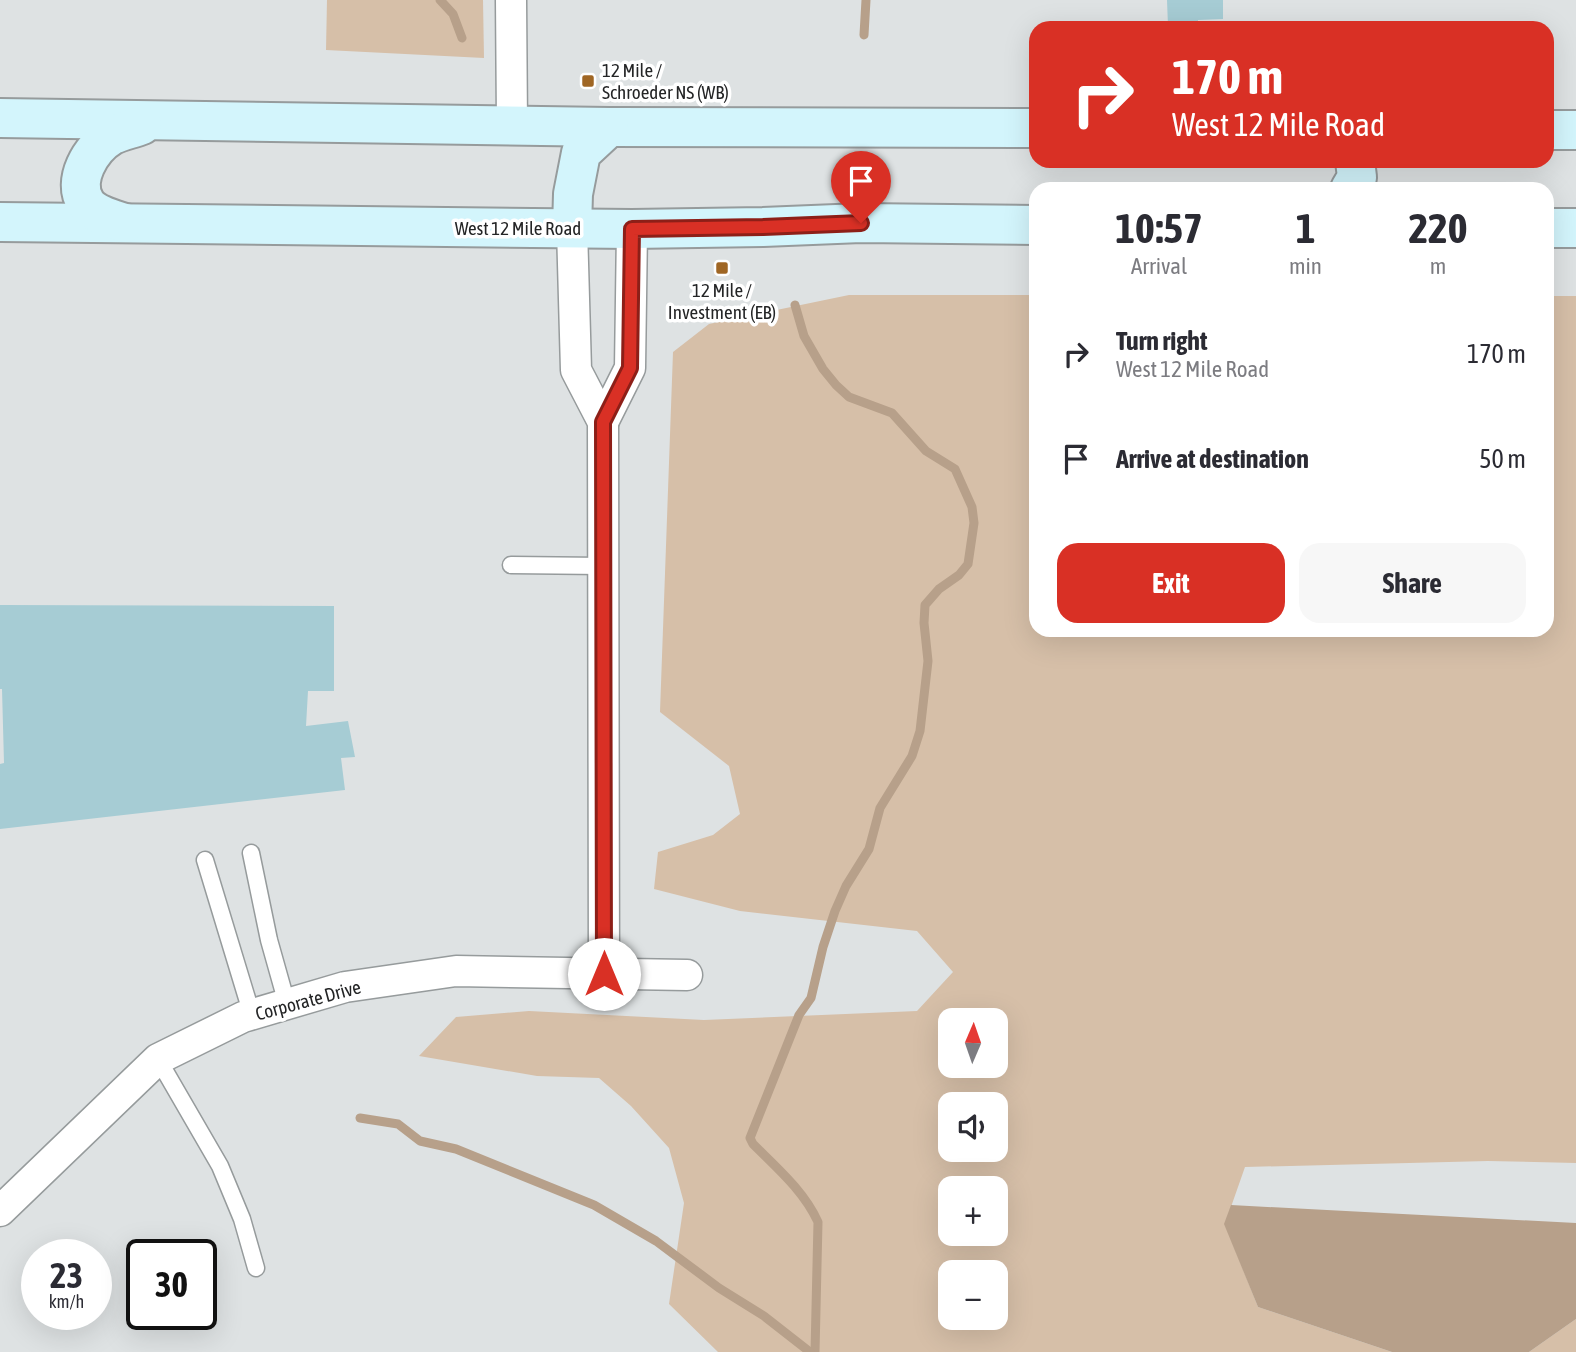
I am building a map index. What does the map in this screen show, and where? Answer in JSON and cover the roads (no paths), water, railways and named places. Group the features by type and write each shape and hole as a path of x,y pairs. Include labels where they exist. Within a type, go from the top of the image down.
{"main road":[{"path":"0,118 609,127 1029,128"},
{"path":"132,225 103,216 86,203 82,186 85,162 96,148 111,136 154,121"},
{"path":"572,229 573,194 581,153 609,127"},
{"path":"1554,130 1576,130"},
{"name":"West 12 Mile Road","path":"0,222 572,229 861,223 1029,225"},
{"path":"1554,228 1576,228"}],"street":[{"path":"511,0 512,124"},
{"path":"572,229 576,370 603,422"},
{"path":"604,974 603,422 630,368 632,229"},
{"name":"Corporate Drive","path":"0,1211 158,1059 252,1015 345,987 456,971 687,975"}],"lane":[{"path":"511,565 603,566"},
{"path":"251,853 269,940 287,1004"},
{"path":"205,860 252,1015"},
{"path":"158,1059 220,1166 242,1219 256,1268"}],"waterway":[{"path":"440,0 453,14 462,38"},
{"path":"864,35 866,0"},
{"path":"795,305 804,336 823,369 836,385 849,397 892,413 926,451 955,469 972,507 974,523 968,564 925,605 928,661 920,731 912,756 880,808 869,849 846,886 835,911 811,998 799,1015 750,1138 798,1190 818,1222 815,1352"},
{"path":"360,1118 398,1124 420,1141 456,1149 594,1205 656,1241 719,1288 764,1316 810,1352"}],"place":[{"name":"12 Mile / Schroeder NS (WB)","path":"588,81"},
{"name":"12 Mile / Investment (EB)","path":"722,268"}]}
